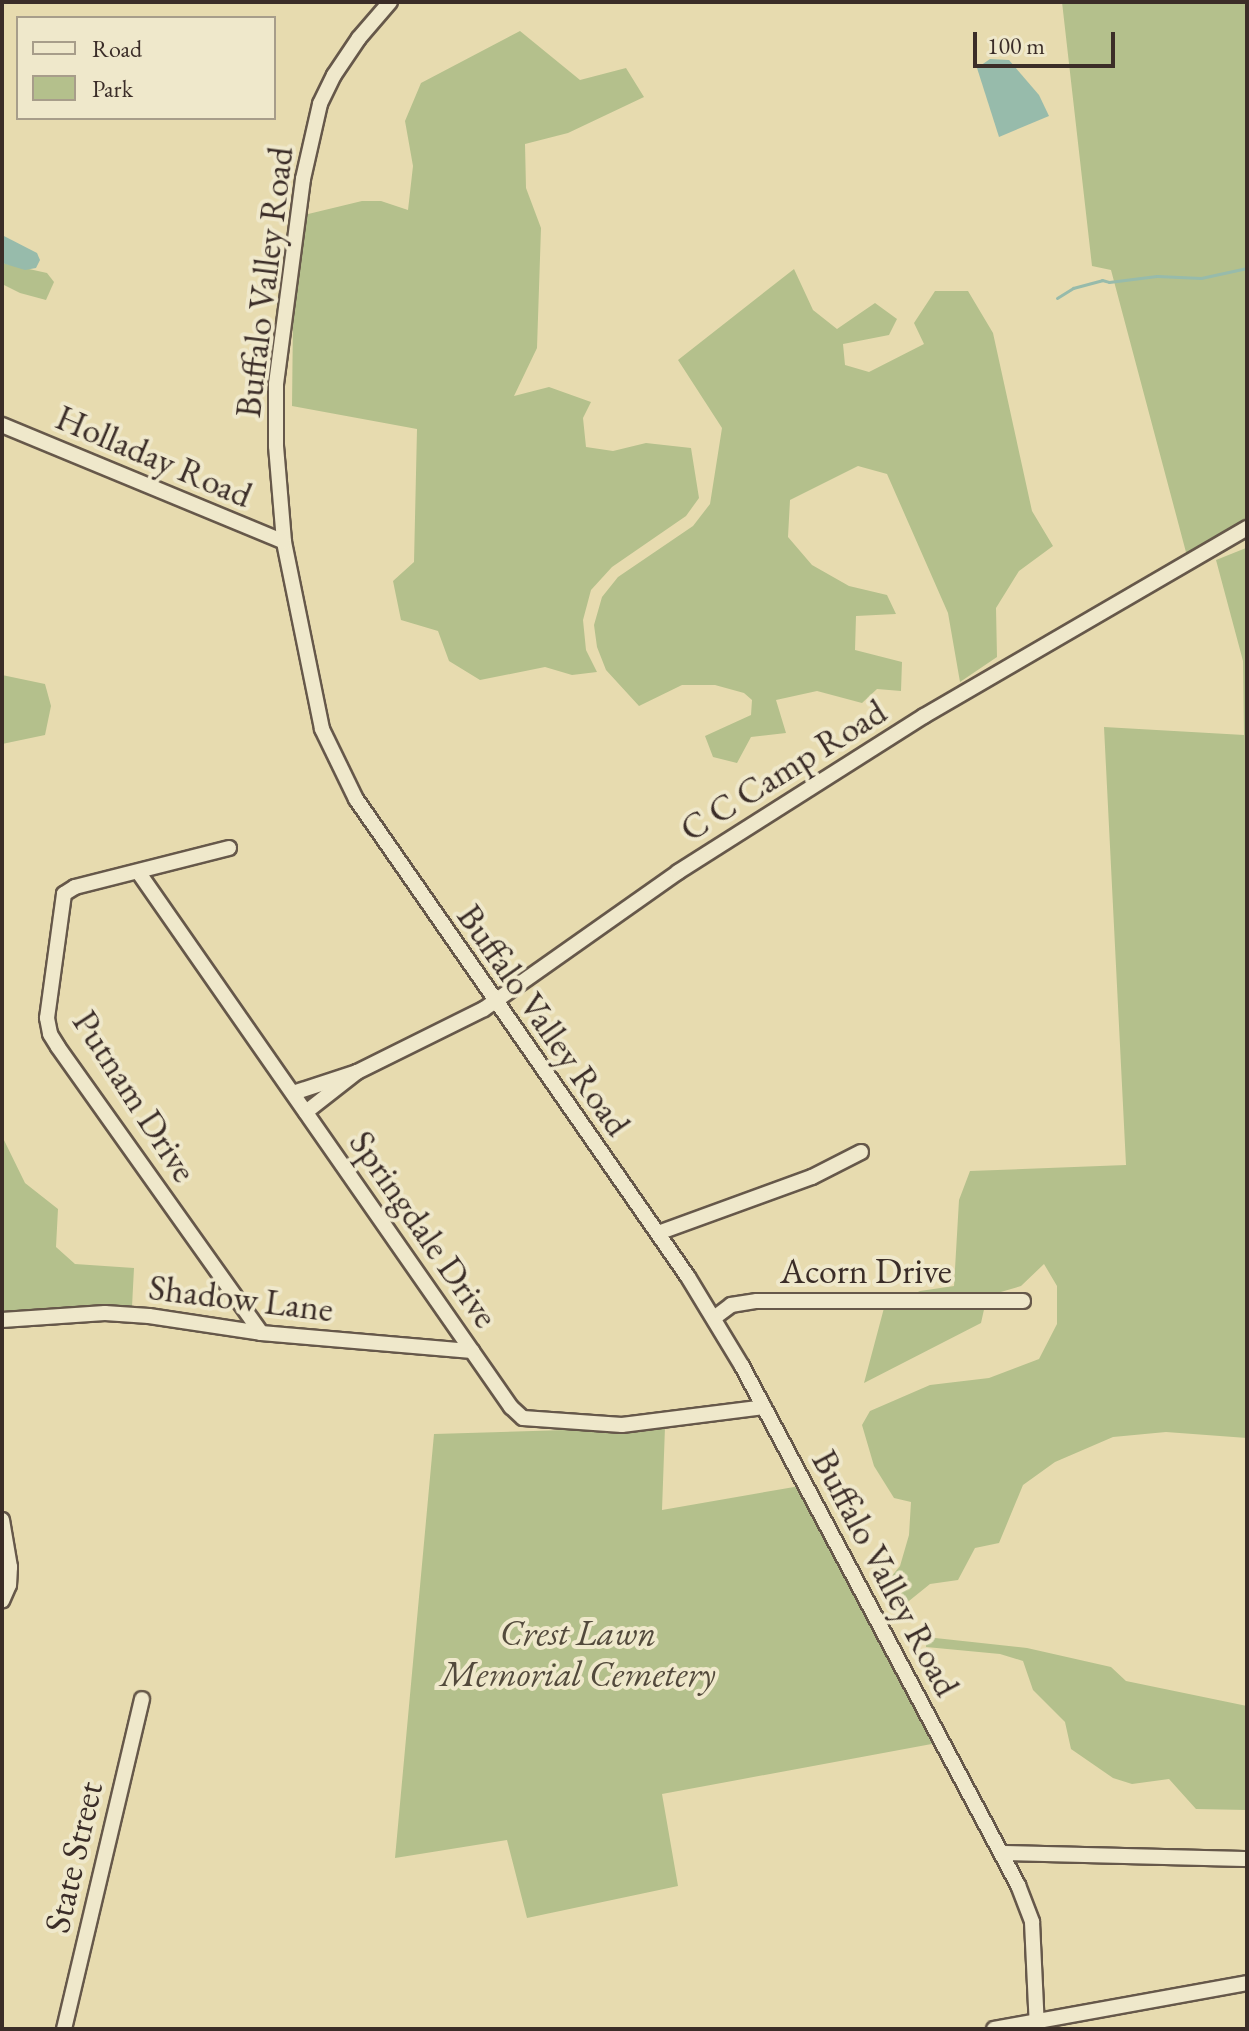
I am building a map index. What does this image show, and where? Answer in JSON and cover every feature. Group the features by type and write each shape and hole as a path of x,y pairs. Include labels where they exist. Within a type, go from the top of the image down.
{"street":[{"name":"Buffalo Valley Road","path":"390,2 334,75 311,137 276,384 276,446 284,542 310,679 335,759 381,837 658,1233 714,1318 764,1407 1002,1853 1032,1922 1037,2025"},
{"name":"Holladay Road","path":"2,425 284,542"},
{"name":"C C Camp Road","path":"357,1072 466,1019 678,872 924,716 1247,528"},
{"name":"Putnam Drive","path":"229,848 75,887 64,894 47,1018 50,1034 261,1333"},
{"name":"Springdale Drive","path":"139,873 511,1407 523,1418 543,1422 651,1424 764,1407"},
{"path":"293,1093 357,1072"},
{"path":"306,1112 357,1072"},
{"path":"658,1233 812,1177 861,1152"},
{"name":"Acorn Drive","path":"714,1318 731,1305 757,1301 1023,1301"},
{"name":"Shadow Lane","path":"2,1320 105,1313 149,1316 261,1333 472,1351"},
{"path":"2,1520 10,1567 9,1585 2,1601"},
{"name":"State Street","path":"64,2029 142,1699"},
{"path":"1002,1853 1247,1859"},
{"path":"994,2029 1037,2025 1247,1983"}],"green space":[{"path":"1062,2 1247,2 1247,522 1187,556 1111,270 1092,266"},
{"path":"520,31 580,80 626,68 644,97 568,133 525,144 526,188 541,228 537,348 514,396 549,387 591,402 583,418 586,447 613,451 646,443 691,448 699,498 686,516 612,567 591,590 583,620 586,650 597,672 572,675 545,667 480,680 449,661 438,631 401,620 393,581 414,562 417,429 292,406 293,317 304,215 362,201 381,201 408,210 413,166 405,121 421,83"},
{"path":"2,263 47,273 54,282 46,300 2,284"},
{"path":"794,269 813,310 837,329 875,303 897,319 889,335 843,344 845,365 869,372 924,344 914,323 935,291 968,291 993,333 1032,511 1053,546 1019,571 996,608 997,657 960,682 948,613 887,474 858,466 790,500 788,537 812,565 849,586 887,595 896,614 856,616 855,650 902,662 901,691 877,689 862,703 817,691 776,700 786,733 751,737 737,763 713,757 705,736 751,715 752,700 744,693 715,685 682,685 639,706 606,670 597,647 594,625 602,597 618,577 693,526 710,504 722,428 678,360"},
{"path":"1246,548 1247,1438 1166,1432 1113,1437 1055,1462 1023,1485 999,1543 975,1548 958,1580 930,1584 904,1605 886,1583 900,1566 909,1535 911,1502 894,1498 874,1466 862,1425 870,1411 930,1385 989,1378 1039,1359 1057,1324 1057,1286 1044,1264 1021,1286 987,1296 981,1323 864,1383 884,1308 920,1291 954,1286 959,1200 970,1171 1126,1165 1104,727 1244,735 1243,661 1216,560"},
{"path":"2,675 45,684 51,706 45,735 2,744"},
{"path":"2,1136 25,1183 58,1209 56,1247 75,1264 134,1268 132,1307 55,1307 2,1312"},
{"name":"Crest Lawn Memorial Cemetery","path":"665,1427 662,1510 800,1486 937,1743 662,1794 678,1886 527,1918 507,1840 395,1858 434,1434"},
{"path":"926,1637 1027,1648 1111,1667 1126,1681 1247,1706 1247,1810 1196,1809 1169,1779 1132,1784 1113,1778 1071,1749 1065,1722 1033,1690 1023,1661 1000,1654 926,1647"}],"shaded area":[{"path":"990,59 1009,60 1039,95 1049,116 999,137 977,68"},
{"path":"2,235 37,253 40,260 36,268 25,270 2,263"}],"waterway":[{"path":"1057,298 1073,288 1102,280 1109,282 1157,276 1201,278 1247,268"}]}
